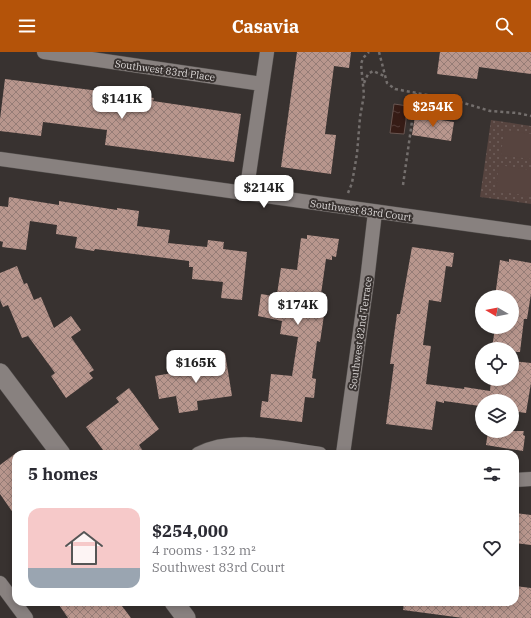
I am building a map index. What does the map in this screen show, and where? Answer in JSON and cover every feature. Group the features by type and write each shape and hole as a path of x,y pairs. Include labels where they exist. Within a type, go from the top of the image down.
{"street":[{"name":"Southwest 83rd Place","path":"44,52 262,84"},
{"path":"246,194 266,52"},
{"name":"Southwest 83rd Court","path":"0,159 531,234"},
{"name":"Southwest 82nd Terrace","path":"344,450 375,212"},
{"path":"0,373 58,450"},
{"path":"209,450 233,444 249,444 292,450"},
{"path":"519,480 531,479"},
{"path":"0,583 8,596"},
{"path":"16,606 26,618"},
{"path":"177,606 186,618"}],"path":[{"path":"347,196 352,183 357,154 360,117 364,95 362,61 369,52"},
{"path":"379,52 387,83 392,88 454,100 490,111 517,113 531,116"},
{"path":"364,83 368,74 373,72 379,73 385,77"},
{"path":"403,185 416,93"}],"shaded area":[{"path":"491,120 531,126 531,204 480,197"},
{"path":"504,130 531,134 531,159 501,155"},
{"path":"499,165 531,170 531,196 496,191"}],"water":[{"path":"394,104 408,106 404,134 390,133"}],"building":[{"path":"297,52 351,52 349,68 334,66 325,134 336,135 331,174 281,167"},
{"path":"440,52 531,52 531,74 479,67 477,79 437,74"},
{"path":"5,79 154,98 153,101 241,114 234,162 105,145 107,130 43,122 41,136 0,131"},
{"path":"415,116 454,122 451,141 412,135"},
{"path":"9,197 59,205 59,201 117,210 117,208 139,211 137,226 170,230 168,243 207,247 208,240 224,242 223,249 247,252 242,300 221,298 223,282 192,279 193,267 189,267 189,261 95,249 94,251 75,248 77,237 56,234 57,225 30,221 26,250 2,247 3,242 0,241 0,206 8,207"},
{"path":"307,235 339,239 336,257 332,256 332,260 326,259 320,301 326,302 320,342 317,341 312,378 316,379 314,398 305,397 302,422 260,417 262,401 268,402 271,374 292,376 298,337 280,334 282,321 258,316 261,294 273,296 273,293 277,294 281,268 297,270 301,238 307,239"},
{"path":"412,247 454,253 452,267 446,266 441,302 429,300 423,345 431,346 426,384 490,391 490,386 519,386 519,362 531,363 531,383 526,413 519,412 519,394 475,394 475,405 436,401 432,430 386,424 394,364 390,364 397,314 400,314"},
{"path":"509,259 531,263 531,294 527,319 524,319 520,352 519,342 493,342 494,334 519,334 519,290 496,290 500,260 509,262"},
{"path":"17,266 24,284 27,283 34,300 41,297 54,328 71,316 81,330 71,337 94,370 89,373 93,378 66,398 51,376 55,373 28,336 22,338 8,305 3,307 0,300 0,273"},
{"path":"225,353 232,396 197,401 198,410 179,413 176,396 159,399 155,376 212,366 210,355"},
{"path":"129,388 159,429 139,445 142,450 103,450 86,427 119,402 116,398"},
{"path":"519,431 524,431 523,435 525,436 523,451 486,445 487,438 519,438"},
{"path":"12,456 12,511 0,494 0,465"},
{"path":"519,514 531,515 531,545 519,544"},
{"path":"519,586 531,588 531,618 463,618 403,610 404,606 519,606"},
{"path":"60,606 122,606 131,618 68,618"}]}
